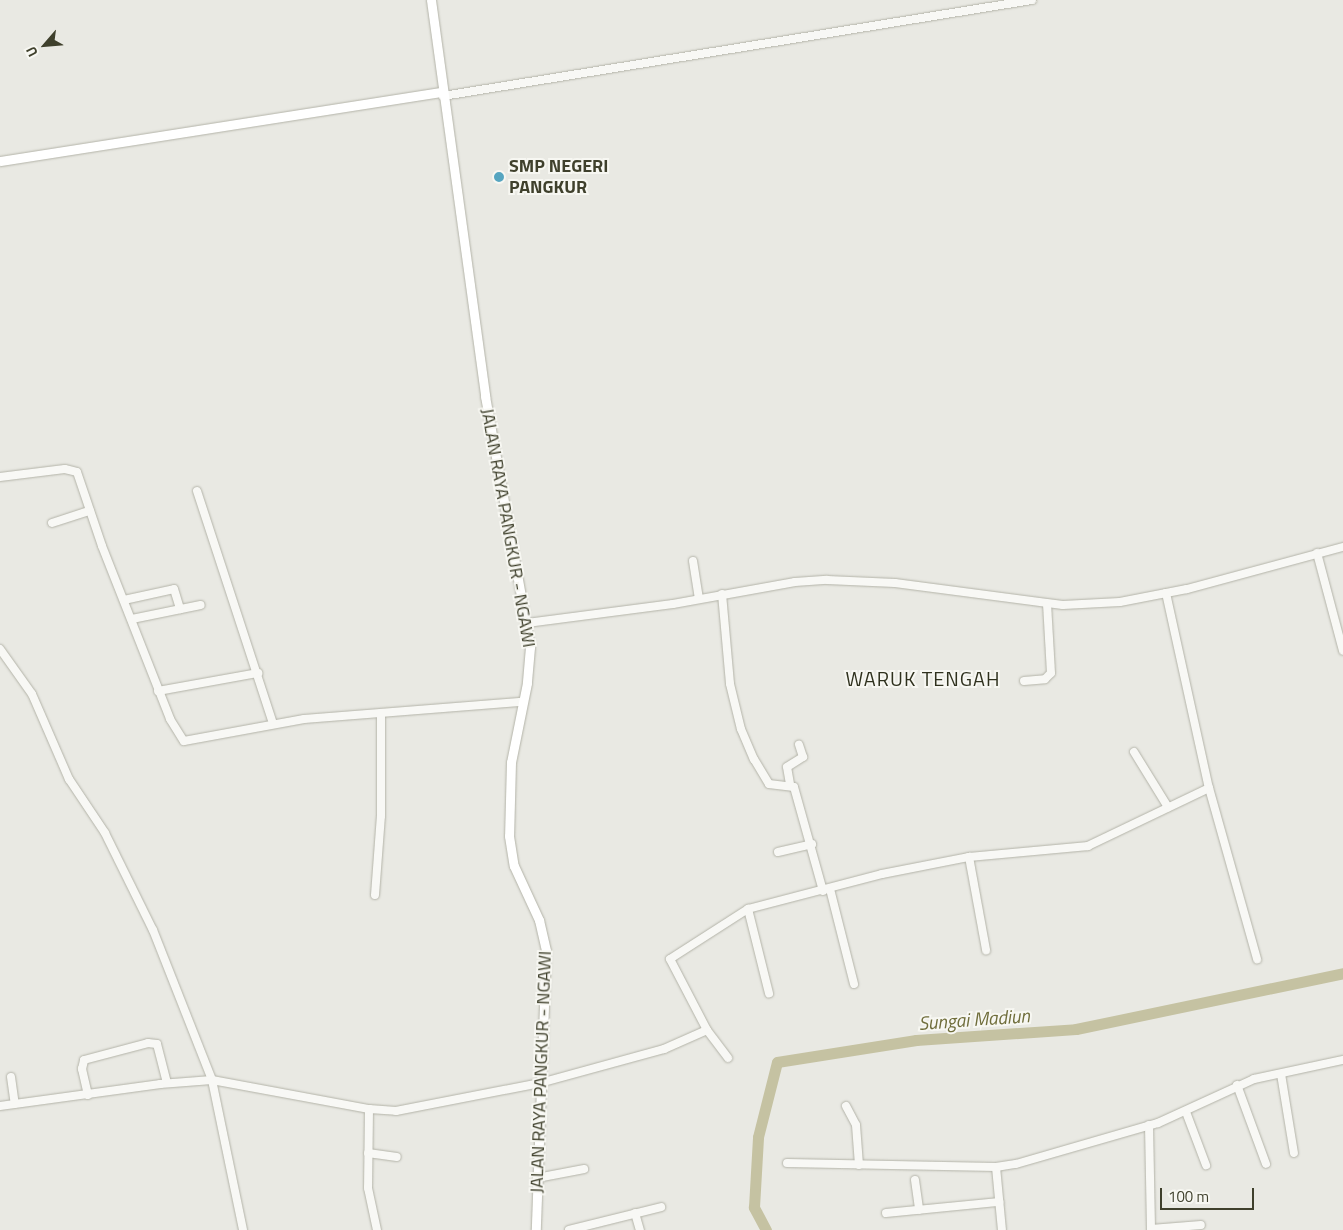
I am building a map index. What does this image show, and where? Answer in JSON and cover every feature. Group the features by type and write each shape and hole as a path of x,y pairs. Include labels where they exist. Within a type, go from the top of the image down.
{"main road":[{"name":"JALAN RAYA PANGKUR - NGAWI","path":"431,0 483,387 527,623 530,656 511,762 509,836 514,866 539,920 545,945 536,1230"},
{"path":"0,161 443,94"}],"street":[{"path":"443,94 1032,0"},
{"path":"0,477 65,469 77,472 158,690 176,732 184,741 274,724 381,713 522,702"},
{"path":"197,491 274,724"},
{"path":"52,523 90,511"},
{"path":"527,623 698,599 795,582 863,581 1048,604 1088,604 1166,593 1263,570 1343,547"},
{"path":"1317,553 1343,651"},
{"path":"693,561 698,599"},
{"path":"124,600 171,588 177,591 180,609"},
{"path":"1166,593 1209,788 1257,959"},
{"path":"722,594 730,684 745,739 769,784 790,784"},
{"path":"1024,681 1045,679 1052,673 1048,604"},
{"path":"132,619 201,606"},
{"path":"0,649 32,694 69,779 105,833 140,901 212,1080 243,1230"},
{"path":"158,690 258,673"},
{"path":"375,895 381,816 381,713"},
{"path":"799,745 802,758 787,766 790,784 794,787 827,890 854,984"},
{"path":"1134,752 1168,807"},
{"path":"728,1058 707,1030 670,960 748,909 827,890 882,874 969,857 1088,846 1209,788"},
{"path":"778,852 812,844"},
{"path":"969,857 986,950"},
{"path":"748,909 769,993"},
{"path":"0,1106 167,1083 212,1080 369,1109 404,1110 540,1083 664,1049 707,1030"},
{"path":"88,1095 82,1069 84,1060 148,1043 157,1044 167,1083"},
{"path":"787,1163 996,1167 1037,1158 1149,1125 1186,1112 1237,1085 1343,1060"},
{"path":"1280,1074 1294,1153"},
{"path":"11,1077 15,1104"},
{"path":"1237,1085 1266,1164"},
{"path":"846,1106 856,1125 860,1165"},
{"path":"369,1109 368,1188 377,1230"},
{"path":"1186,1112 1206,1165"},
{"path":"1149,1125 1151,1229 1201,1225"},
{"path":"368,1153 397,1157"},
{"path":"996,1167 1002,1230"},
{"path":"537,1178 584,1169"},
{"path":"915,1180 918,1210"},
{"path":"886,1213 1000,1202"},
{"path":"569,1230 662,1207"},
{"path":"635,1213 640,1230"}],"waterway":[{"name":"Sungai Madiun","path":"766,1230 754,1207 758,1137 777,1062 916,1040 1076,1029 1343,973"}],"place":[{"name":"SMP NEGERI PANGKUR","path":"499,177"}],"district":[{"name":"WARUK TENGAH","path":"923,678"}]}
